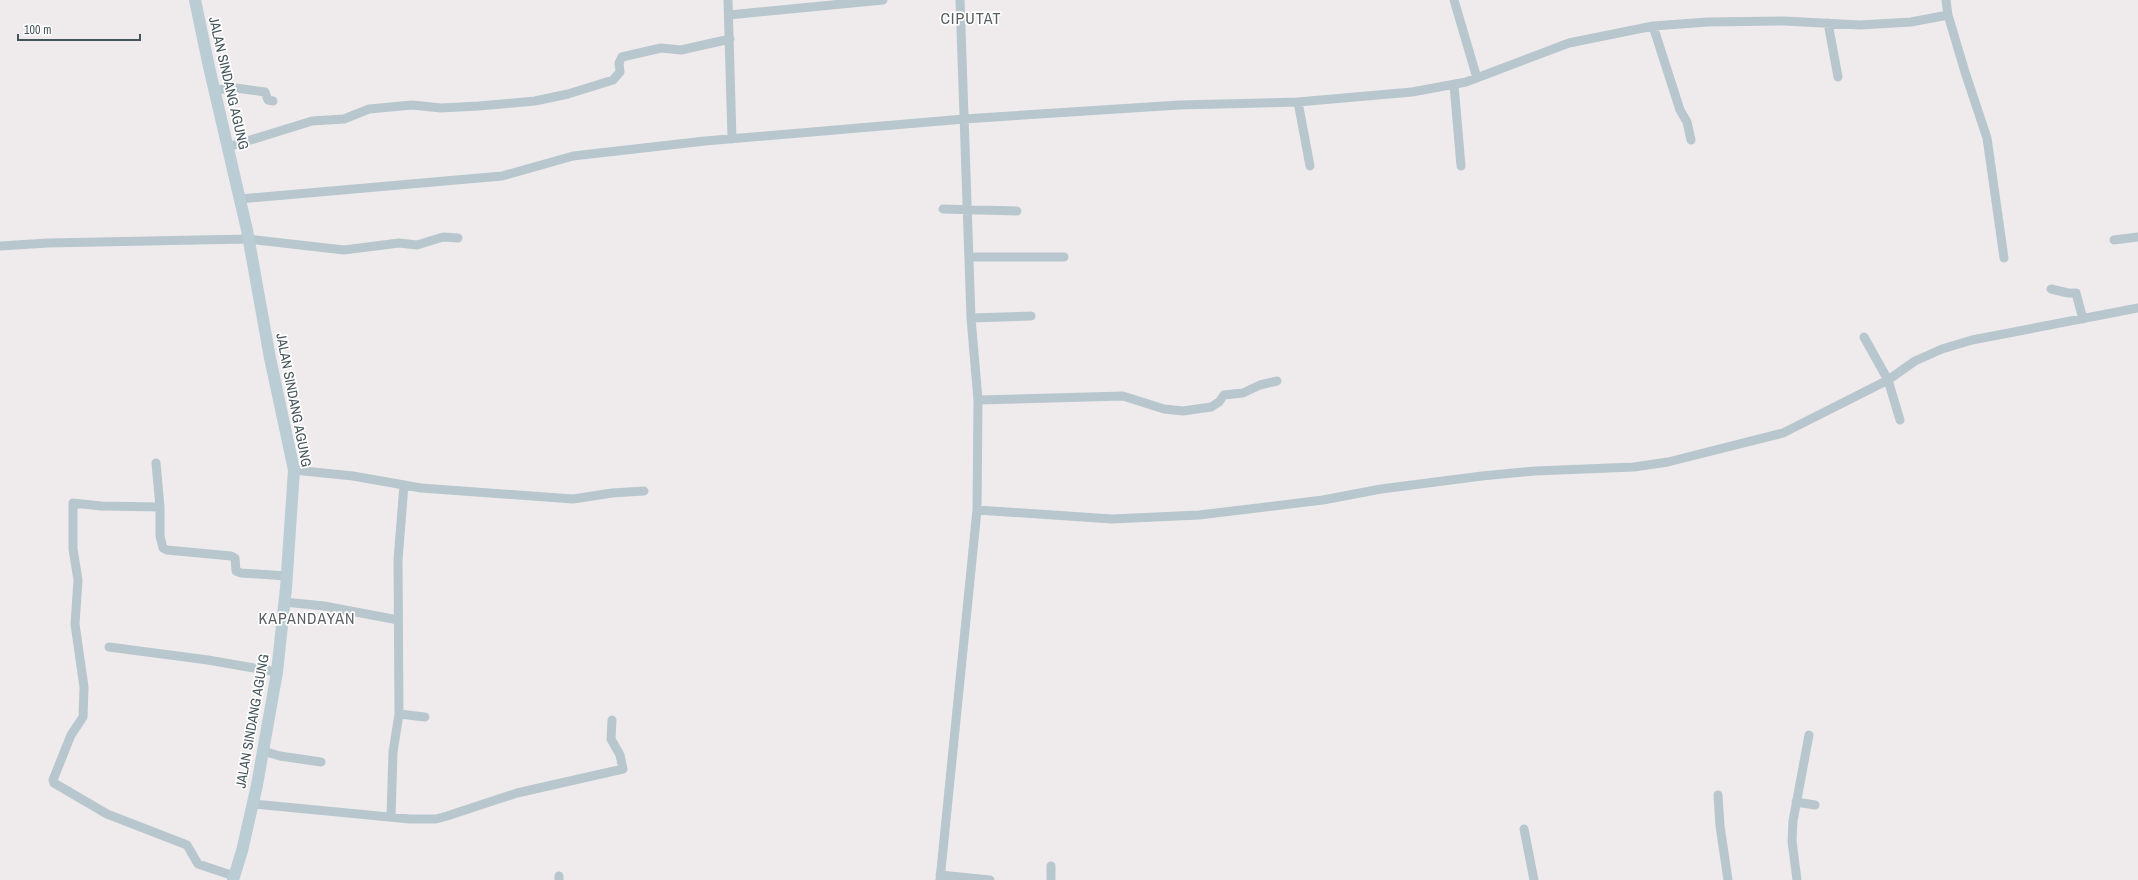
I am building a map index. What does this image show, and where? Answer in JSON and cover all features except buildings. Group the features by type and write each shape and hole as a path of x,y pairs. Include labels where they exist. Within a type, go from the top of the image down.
{"main road":[{"name":"JALAN SINDANG AGUNG","path":"196,0 214,90 240,199 270,358 294,470 287,576 277,672 253,804 234,878"}],"street":[{"path":"728,0 732,139"},
{"path":"729,15 834,2 883,0"},
{"path":"960,0 971,318 978,400 977,510 940,878 990,880"},
{"path":"1454,0 1476,78"},
{"path":"1946,0 1948,15 1987,138 2004,258"},
{"path":"240,199 502,176 573,156 732,139 964,119 1187,105 1298,102 1412,92 1454,85 1569,43 1653,26 1708,22 1784,21 1860,25 1911,22 1948,15"},
{"path":"1828,23 1838,77"},
{"path":"1653,26 1680,110 1687,122 1691,140"},
{"path":"228,147 312,121 344,119 369,109 380,110 412,105 441,108 479,106 551,98 613,80 620,72 622,57 661,48 681,50 730,39"},
{"path":"1454,85 1461,166"},
{"path":"214,90 236,88 247,91 257,90 265,92 268,100 273,101"},
{"path":"1298,102 1310,166"},
{"path":"943,209 1017,211"},
{"path":"2114,240 2138,237"},
{"path":"0,246 48,243 248,239 344,250 400,243 417,245 443,238 458,238"},
{"path":"969,258 1064,257"},
{"path":"2050,289 2068,293 2076,293 2083,319"},
{"path":"977,510 1112,519 1199,515 1322,500 1382,489 1482,476 1535,471 1588,470 1648,465 1701,455 1783,433 1888,380 1915,361 1942,349 1972,340 2138,308"},
{"path":"971,318 1031,316"},
{"path":"1864,337 1888,380 1900,420"},
{"path":"978,400 1123,396 1164,409 1189,411 1210,407 1219,402 1224,395 1243,393 1260,385 1277,381"},
{"path":"156,463 159,485 160,536 163,548 167,550 231,556 235,558 236,571 241,573 287,576"},
{"path":"294,470 353,476 421,488 573,499 612,493 644,491"},
{"path":"391,817 393,752 399,714 398,560 404,485"},
{"path":"160,507 101,506 73,503 73,549 78,580 75,624 84,687 83,717 72,735 53,780 57,786 107,814 187,845 198,864 234,878"},
{"path":"284,602 324,606 398,620"},
{"path":"109,647 208,660 277,672"},
{"path":"399,714 425,717"},
{"path":"253,804 391,817 436,819 517,792 623,769 620,755 611,739 612,720"},
{"path":"1797,880 1792,841 1796,802 1809,735"},
{"path":"263,752 321,762"},
{"path":"1718,795 1720,826 1728,880"},
{"path":"1796,802 1815,805"},
{"path":"1524,829 1534,880"},
{"path":"1051,866 1051,880"}],"district":[{"name":"CIPUTAT","path":"971,18"},
{"name":"KAPANDAYAN","path":"307,618"}]}
